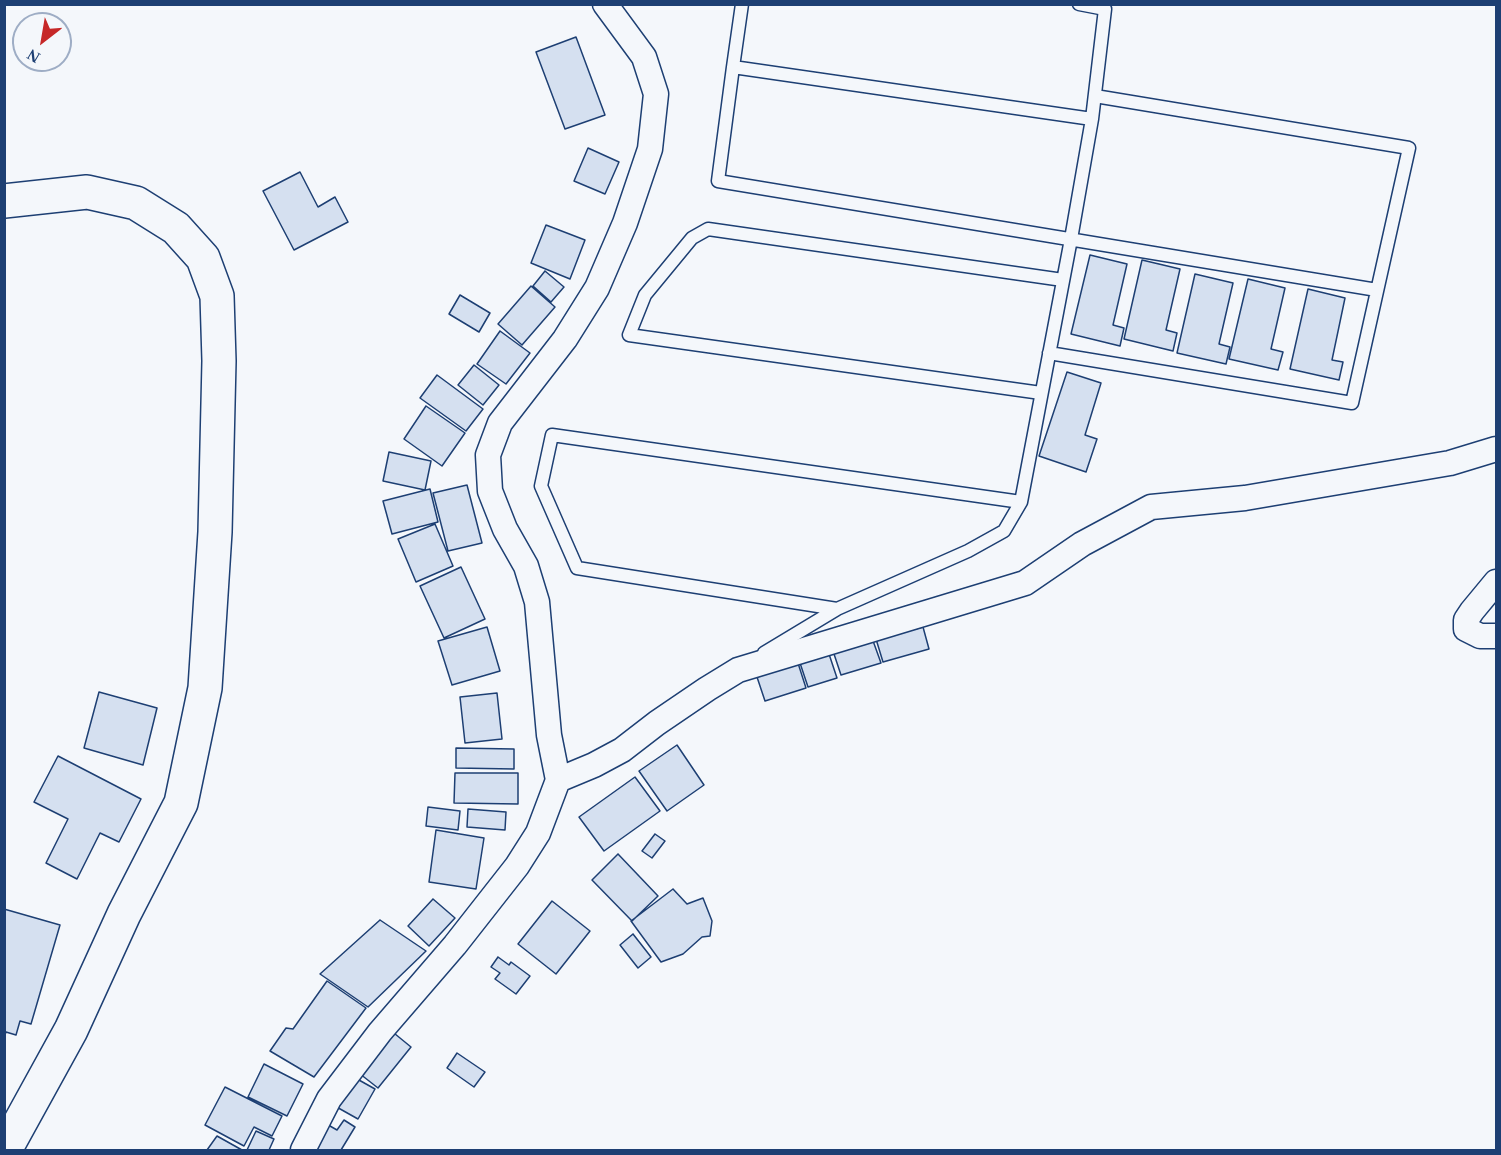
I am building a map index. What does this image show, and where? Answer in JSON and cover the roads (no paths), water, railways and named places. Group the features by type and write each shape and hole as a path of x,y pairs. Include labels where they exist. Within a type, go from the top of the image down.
{"main road":[{"path":"4,201 87,192 136,203 176,228 203,258 217,296 219,361 215,532 206,688 181,804 124,914 71,1030 5,1150"}],"street":[{"path":"303,1150 328,1099 380,1032 455,945 517,866 538,833 558,780 549,735 537,602 526,566 505,529 490,491 488,455 500,423 565,339 597,288 625,223 650,149 656,94 644,57 604,4"},
{"path":"558,780 622,750 707,689 738,670 1025,583 1082,543 1152,507 1245,498 1450,463 1497,449"},
{"path":"1497,582 1466,620 1466,629 1480,636 1497,636"}],"lane":[{"path":"742,4 718,182 1377,290"},
{"path":"738,670 837,609 968,551 1004,531 1021,502 1071,239 1095,96 1105,9 1079,4"},
{"path":"733,67 1092,119"},
{"path":"1049,353 1352,403 1409,148 1095,96"},
{"path":"1041,393 629,335 645,295 692,238 708,229 1063,280"},
{"path":"837,609 577,568 541,486 552,435 1021,502"}]}
